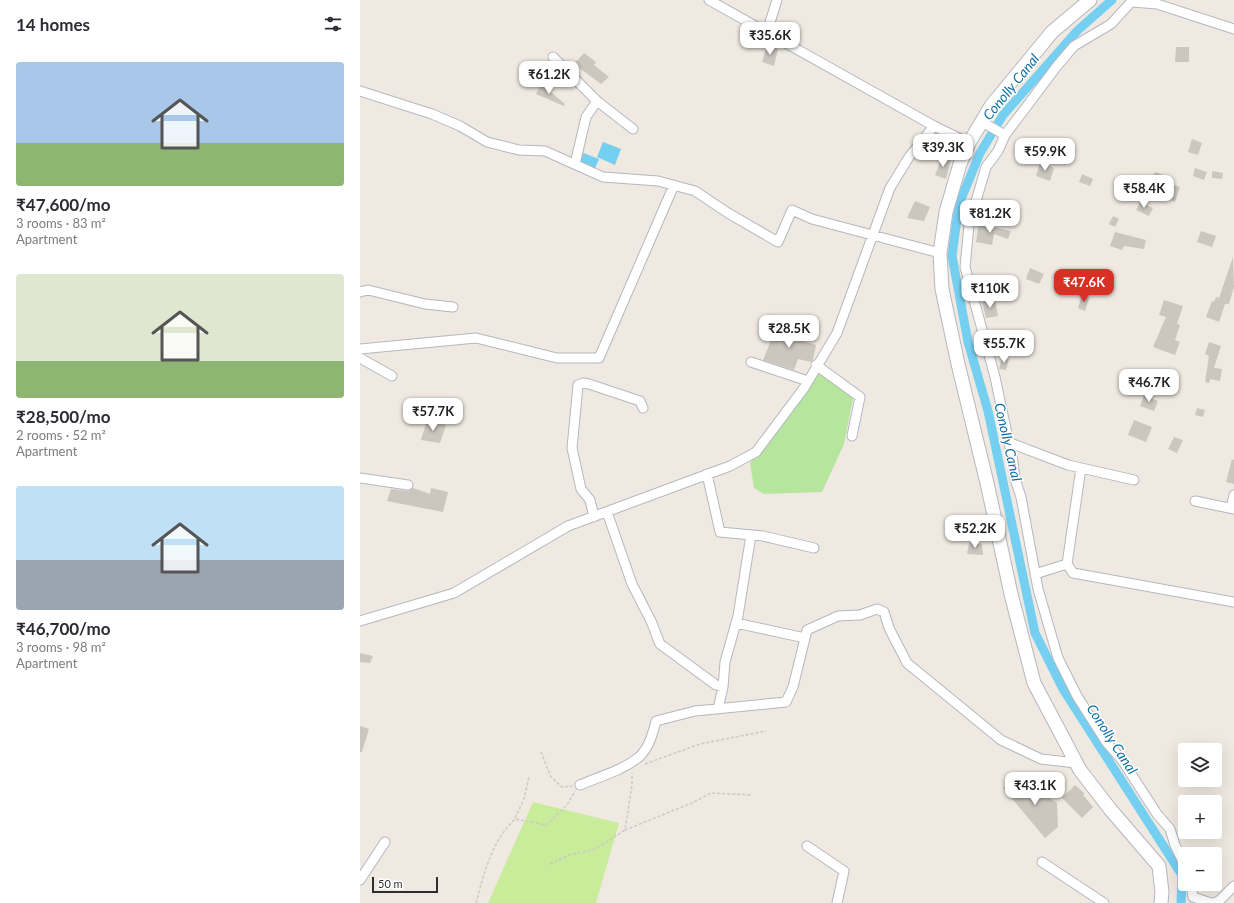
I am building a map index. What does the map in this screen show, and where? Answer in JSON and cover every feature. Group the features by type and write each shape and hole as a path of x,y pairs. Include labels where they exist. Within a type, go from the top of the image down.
{"main road":[{"path":"1090,0 1052,32 991,106 969,143 960,164 946,212 940,253 942,290 1011,594 1034,683 1060,728 1076,763 1110,810 1159,866 1162,892 1161,903"}],"street":[{"path":"709,0 934,126 969,143"},
{"path":"767,32 777,0"},
{"path":"1178,851 1170,829 1156,814 1122,760 1106,743 1077,696 1058,658 1043,612 1021,497 1015,479 1013,462 995,376 965,267 969,225 986,167 998,151 1005,135 1074,46 1111,24 1133,1 1157,4 1234,29"},
{"path":"554,58 597,101 632,129"},
{"path":"360,91 432,114 460,126 487,142 519,150 545,151 603,177 658,181 695,191 728,213 778,242 792,210 812,219 940,253"},
{"path":"575,164 586,117 597,101"},
{"path":"982,122 1005,135"},
{"path":"360,621 454,593 568,526 730,466 756,452 808,381 816,365 825,355 837,333 890,188 908,157 934,126"},
{"path":"360,349 476,338 557,358 599,358 674,185"},
{"path":"360,292 368,290 425,304 452,307"},
{"path":"360,358 392,376"},
{"path":"751,362 808,381"},
{"path":"816,365 860,397 852,436"},
{"path":"594,517 590,500 581,489 572,448 578,385 583,383 589,384 640,401 643,408"},
{"path":"1008,442 1068,465 1134,480"},
{"path":"1081,468 1067,564 1073,573 1234,602"},
{"path":"707,474 720,532 751,535 814,548"},
{"path":"360,478 408,485"},
{"path":"1195,501 1233,508 1234,495"},
{"path":"607,512 632,584 652,621 660,644 716,685 723,687"},
{"path":"718,709 723,687 725,662 736,623 751,535"},
{"path":"1035,574 1067,564"},
{"path":"580,785 625,765 640,756 651,740 656,720 695,711 786,702 793,687 808,630 838,616 860,615 877,609 884,612 889,628 907,663 1001,740 1041,759 1076,763"},
{"path":"736,623 806,638"},
{"path":"360,880 385,842"},
{"path":"807,846 844,871 837,903"},
{"path":"1042,862 1104,903"},
{"path":"1192,900 1212,903 1220,900 1234,886"}],"path":[{"path":"643,765 700,744 766,731"},
{"path":"541,752 551,777 562,788 580,785"},
{"path":"625,765 633,775 625,830"},
{"path":"476,903 485,868 505,829 515,819 524,799 529,777"},
{"path":"515,819 546,825 567,805 580,785"},
{"path":"550,864 569,855 596,849 625,830 692,803 711,793 752,795"}],"green space":[{"path":"818,371 853,398 844,444 822,492 764,494 754,488 750,463"},
{"path":"533,802 619,823 596,903 488,903"}],"water":[{"path":"603,142 621,149 615,165 597,157"},
{"path":"581,152 599,159 594,171 577,164"}],"building":[{"path":"767,46 778,49 774,66 762,62"},
{"path":"1176,47 1189,47 1189,62 1175,62"},
{"path":"584,53 596,62 594,65 609,77 601,84 574,64"},
{"path":"541,84 565,104 564,106 536,94"},
{"path":"1192,139 1202,143 1198,155 1188,152"},
{"path":"942,157 951,160 946,179 935,175"},
{"path":"1040,163 1054,168 1050,181 1036,176"},
{"path":"1195,168 1207,172 1204,180 1193,176"},
{"path":"1212,171 1223,173 1222,179 1212,178"},
{"path":"1155,172 1166,176 1161,187 1150,183"},
{"path":"1082,174 1093,179 1090,186 1079,182"},
{"path":"1170,184 1180,187 1175,202 1165,198"},
{"path":"915,201 930,207 924,221 907,218"},
{"path":"1140,202 1153,208 1149,216 1136,210"},
{"path":"1113,216 1119,219 1115,227 1109,224"},
{"path":"979,224 1011,231 1008,239 994,234 992,245 976,242"},
{"path":"1201,231 1216,236 1212,247 1197,242"},
{"path":"1115,232 1146,240 1144,249 1124,246 1122,250 1110,246"},
{"path":"1233,257 1234,287 1229,304 1225,304 1219,322 1206,317 1212,301 1214,302 1216,297 1219,298"},
{"path":"1030,268 1044,274 1039,284 1026,279"},
{"path":"1003,278 1015,279 1014,298 1002,296"},
{"path":"1082,295 1089,298 1085,311 1078,308"},
{"path":"995,299 998,316 986,318 982,302"},
{"path":"1164,300 1183,306 1177,324 1180,325 1175,340 1180,342 1175,355 1153,347 1166,317 1159,315"},
{"path":"776,328 806,337 803,341 816,345 813,360 811,362 798,359 794,370 763,360"},
{"path":"1209,342 1221,346 1214,368 1222,369 1220,381 1210,379 1209,383 1205,382 1209,356 1205,354"},
{"path":"1002,357 1009,359 1006,370 999,369"},
{"path":"1131,370 1146,375 1141,392 1126,388"},
{"path":"1144,395 1158,401 1154,411 1140,406"},
{"path":"1197,408 1205,410 1203,417 1195,415"},
{"path":"427,420 446,425 440,443 421,440"},
{"path":"1134,420 1152,427 1146,442 1128,435"},
{"path":"1174,437 1183,440 1177,453 1168,449"},
{"path":"1232,459 1234,460 1234,484 1226,482"},
{"path":"413,488 430,494 431,488 448,492 443,512 387,501 391,489 408,491"},
{"path":"969,543 982,544 983,555 967,554"},
{"path":"360,653 373,656 370,663 360,662"},
{"path":"360,726 369,729 362,752 360,752"},
{"path":"1019,777 1057,803 1058,827 1045,838 1003,788"},
{"path":"1075,785 1085,794 1083,795 1093,807 1082,818 1062,798"}],"waterway":[{"name":"Conolly Canal","path":"1112,0 1078,30 1003,115 980,153 959,204 952,256 968,342 988,411 1035,633 1063,689 1182,875 1181,903"}]}
